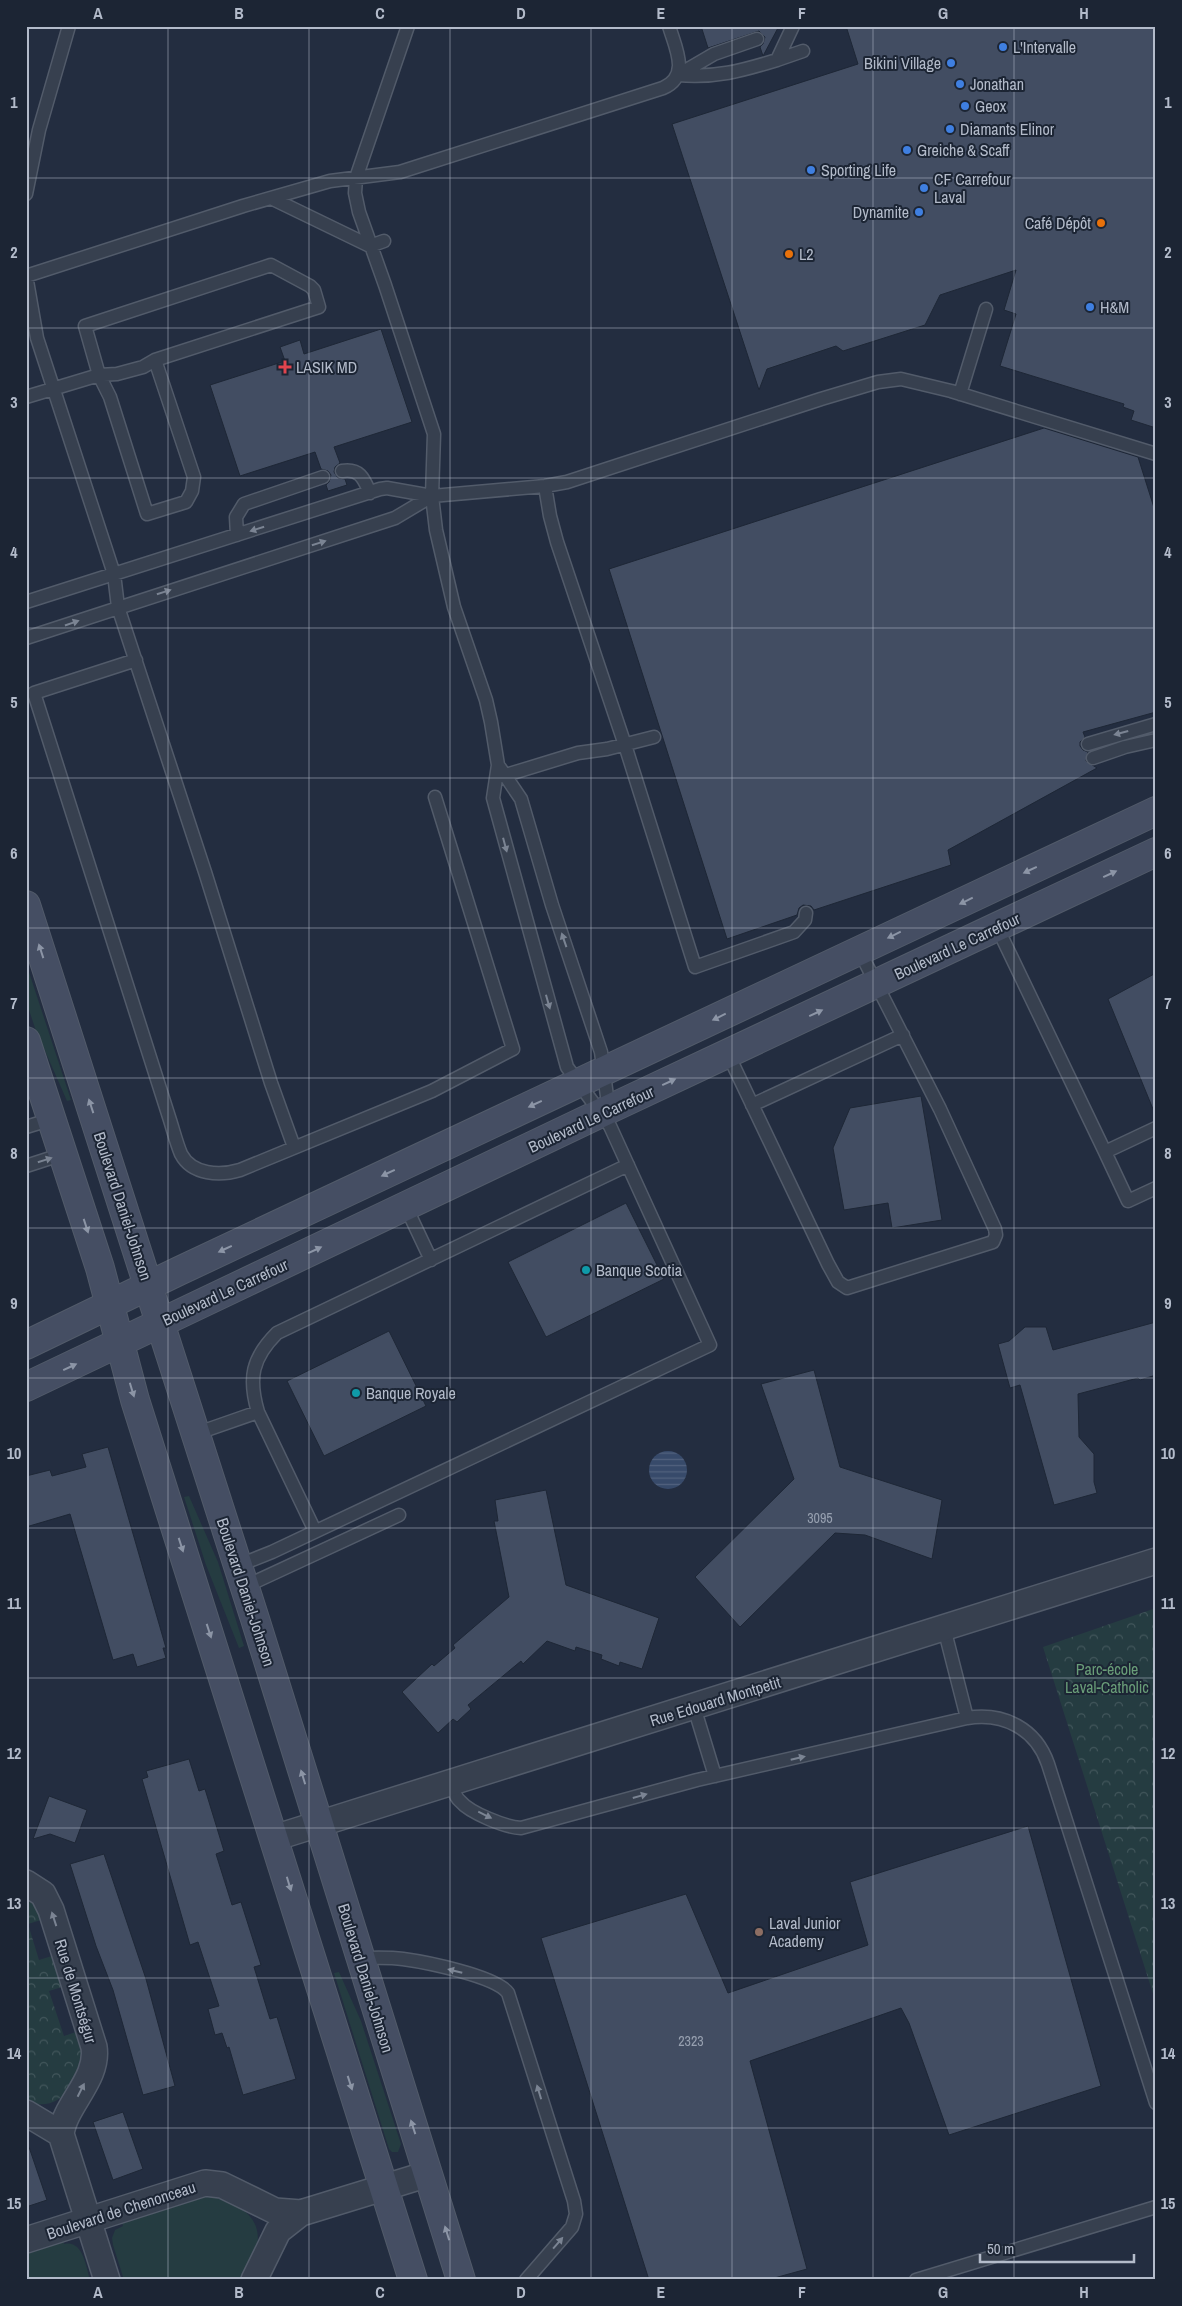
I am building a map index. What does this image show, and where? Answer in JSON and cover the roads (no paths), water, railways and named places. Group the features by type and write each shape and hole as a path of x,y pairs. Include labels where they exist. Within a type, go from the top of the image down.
{"street":[{"path":"26,1345 1156,811"},
{"name":"Boulevard Le Carrefour","path":"26,1387 406,1207 606,1116 728,1054 1156,852"},
{"name":"Boulevard Daniel-Johnson","path":"26,905 241,1576 461,2280"},
{"path":"26,1042 39,1123 63,1154 110,1305 138,1409 413,2280"},
{"name":"Rue Edouard Montpetit","path":"274,1838 694,1708 1156,1561"},
{"name":"Rue de Montségur","path":"26,1883 43,1894 51,1910 95,2055 90,2070 60,2134"},
{"path":"26,2113 60,2134 107,2280"},
{"name":"Boulevard de Chenonceau","path":"26,2240 201,2184 212,2183 229,2188 275,2211 301,2213 428,2174"},
{"name":"Boulevard de Chenonceau","path":"254,2280 278,2231 301,2213"}],"lane":[{"path":"26,194 39,130 69,26"},
{"path":"408,26 356,178 356,201 434,434 432,496 436,530 452,598 486,700 502,770 521,798 552,905 602,1052 606,1116"},
{"path":"669,26 680,60 678,75"},
{"path":"776,60 793,26"},
{"path":"294,1147 271,1083 205,872 118,607 114,574 37,338 26,276 243,206 273,199 330,181 400,172 663,88 672,83 678,75 714,54 757,39"},
{"path":"678,75 705,77 727,74 803,51"},
{"path":"273,199 370,246 384,241"},
{"path":"26,397 99,375 117,374 143,367 155,360 319,307 314,290 305,283 271,266 85,326 99,375 110,397 147,514 186,502 192,491 194,477 155,360"},
{"path":"960,394 986,309"},
{"path":"26,602 387,488 432,496 545,486 578,479 891,379 908,380 960,394 1156,454"},
{"path":"342,471 352,470 362,475 370,493"},
{"path":"237,535 236,518 244,504 323,477"},
{"path":"545,486 557,542 625,745 695,967 794,932 805,920 806,913"},
{"path":"26,638 395,518 432,496"},
{"path":"136,660 34,693 163,1100 182,1154 187,1162 206,1172 227,1174 432,1091 513,1049 435,797"},
{"path":"1088,744 1156,724"},
{"path":"502,770 578,753 625,745 654,737"},
{"path":"1093,758 1118,749 1156,740"},
{"path":"241,1576 315,1532 710,1344 606,1116 578,1083 567,1067 563,1057 493,798 502,770"},
{"path":"997,928 1128,1201 1156,1188"},
{"path":"728,1054 828,1264 842,1287 847,1288 993,1242 996,1235 995,1229 940,1109 860,952"},
{"path":"752,1105 903,1035"},
{"path":"1105,1152 1156,1128"},
{"path":"26,1166 63,1154"},
{"path":"315,1532 258,1412 252,1392 254,1369 260,1355 278,1333 628,1165"},
{"path":"406,1207 431,1260"},
{"path":"195,1434 258,1412"},
{"path":"241,1576 399,1515"},
{"path":"944,1628 967,1718"},
{"path":"694,1708 715,1776"},
{"path":"451,1783 459,1801 466,1806 504,1825 520,1828 715,1776 967,1718 990,1717 1020,1728 1038,1742 1043,1750 1156,2103"},
{"path":"360,1958 387,1957 416,1961 483,1978 498,1984 508,1993 574,2200 576,2214 567,2233 526,2280"},
{"path":"916,2280 1156,2207"}],"water":[{"path":"668,1451 682,1456 687,1470 682,1484 668,1489 654,1484 649,1470 654,1456"}],"place":[{"name":"L'Intervalle","path":"1003,47"},
{"name":"Bikini Village","path":"951,63"},
{"name":"Jonathan","path":"960,84"},
{"name":"Geox","path":"965,106"},
{"name":"Diamants Elinor","path":"950,129"},
{"name":"Greiche & Scaff","path":"907,150"},
{"name":"Sporting Life","path":"811,170"},
{"name":"CF Carrefour Laval","path":"924,188"},
{"name":"Dynamite","path":"919,212"},
{"name":"Café Dépôt","path":"1101,223"},
{"name":"L2","path":"789,254"},
{"name":"H&M","path":"1090,307"},
{"name":"LASIK MD","path":"285,367"},
{"name":"Banque Scotia","path":"586,1270"},
{"name":"Banque Royale","path":"356,1393"},
{"name":"Laval Junior Academy","path":"759,1932"}],"park label":[{"name":"Parc-école Laval-Catholic","path":"1107,1678"}]}
